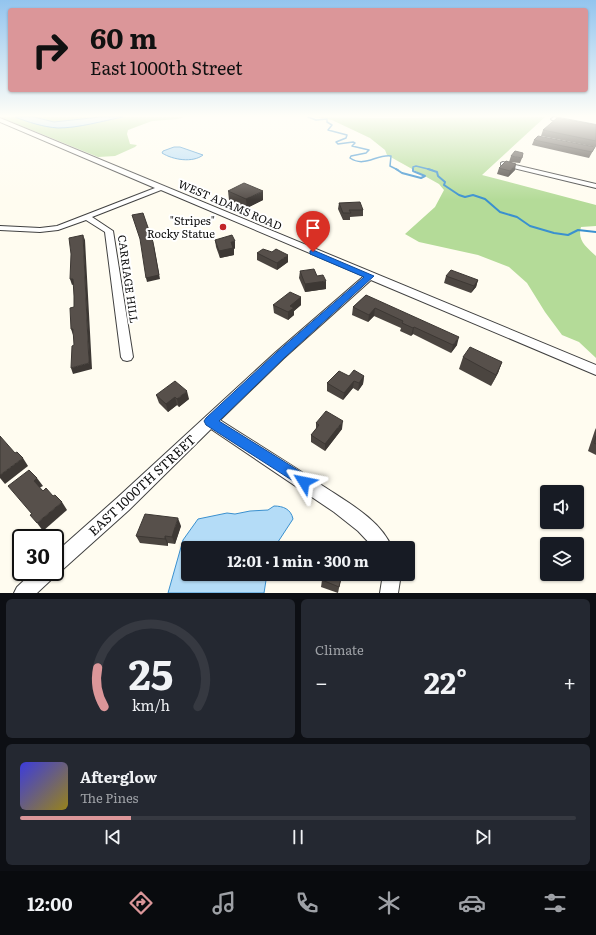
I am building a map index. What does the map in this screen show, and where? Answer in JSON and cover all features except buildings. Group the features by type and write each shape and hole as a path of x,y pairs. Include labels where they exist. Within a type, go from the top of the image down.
{"street":[{"name":"WEST ADAMS ROAD","path":"59,145 596,370"},
{"path":"503,164 596,186"},
{"path":"0,228 44,230 63,226 157,186"},
{"name":"CARRIAGE HILL","path":"86,217 109,231 127,358"},
{"name":"EAST 1000TH STREET","path":"64,557 123,504 280,355 370,276"},
{"path":"210,421 282,466 349,513 376,536 379,541"},
{"path":"23,593 37,581"},
{"path":"389,593 391,581"}],"green space":[{"path":"68,145 137,145 115,156 98,157"},
{"path":"378,145 515,145 482,175 596,205 596,226 581,227 580,236 583,243 596,256 596,358 579,342 562,335 545,312 527,283 509,267 478,255 419,242 405,234 435,207 444,190 439,184 387,155 385,150"}],"water":[{"path":"174,147 180,147 203,155 194,159 183,160 162,153 163,151"},
{"path":"274,506 280,507 288,510 292,516 293,519 279,541 183,541 198,519 227,513 235,514 268,510"},
{"path":"181,547 181,581 266,581 264,593 168,593"}],"waterway":[{"path":"353,145 352,146 369,150 366,153 351,156 350,158 355,161 361,162 391,156 390,166 396,169"},
{"path":"396,169 402,173 421,178 425,176 413,171 413,167 416,166 428,169"},
{"path":"428,169 432,170"},
{"path":"428,169 437,172 438,176 445,182 444,185 459,195 465,197 473,195 485,199 500,212 517,217 530,226 554,233 568,235 578,230 596,232"}],"place":[{"name":"\"Stripes\" Rocky Statue","path":"223,227"}],"route":[{"path":"304,482 282,466 246,445 210,421 280,355 370,276 313,252"}]}
